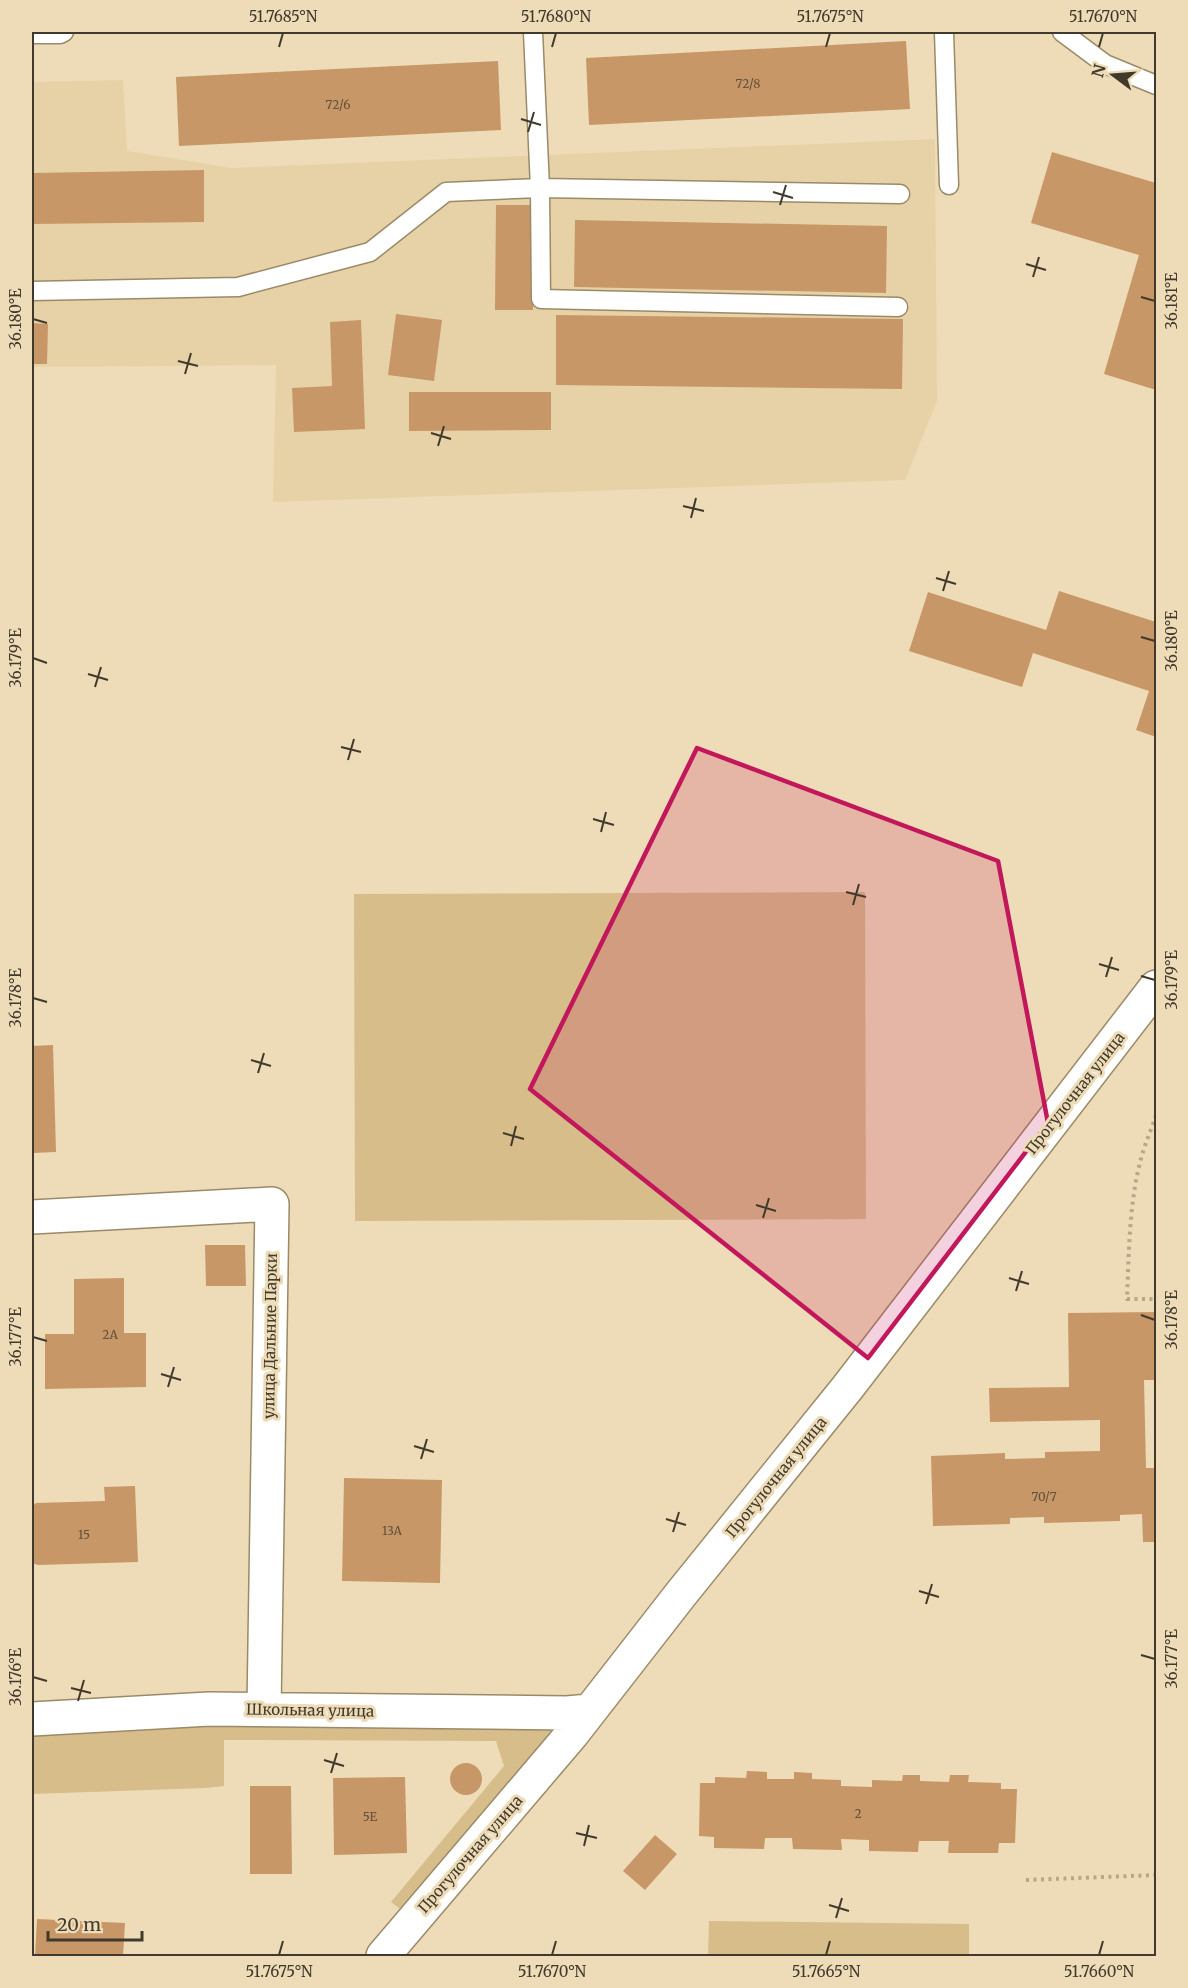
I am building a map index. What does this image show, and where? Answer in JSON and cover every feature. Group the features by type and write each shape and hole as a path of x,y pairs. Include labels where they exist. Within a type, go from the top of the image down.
{"street":[{"name":"Прогулочная улица","path":"383,1956 572,1734 848,1387 1156,987"},
{"name":"улица Дальние Парки","path":"32,1217 272,1204 264,1709"},
{"name":"Школьная улица","path":"32,1719 209,1709 567,1713 589,1711"}],"lane":[{"path":"32,34 64,32"},
{"path":"533,32 540,188 541,299 898,306"},
{"path":"944,32 948,185"},
{"path":"1062,32 1105,64 1156,84"},
{"path":"32,291 238,287 370,252 446,192 540,188 900,194"}],"path":[{"path":"1156,1115 1142,1155 1135,1189 1127,1299 1156,1299"},
{"path":"1026,1880 1156,1875"}],"highlighted area":[{"path":"697,748 998,861 1048,1123 868,1358 530,1089"}],"shaded area":[{"path":"123,80 127,151 232,168 935,139 937,401 905,480 273,502 276,365 32,367 32,82"},
{"path":"865,892 866,1219 355,1221 354,894"},
{"path":"567,1713 422,1925 391,1902 504,1766 496,1741 224,1740 224,1786 32,1794 32,1719"},
{"path":"709,1921 969,1924 969,1956 708,1956"}],"building":[{"path":"906,41 910,109 589,125 586,58"},
{"path":"498,61 501,130 179,146 176,77"},
{"path":"1052,152 1156,183 1156,390 1104,374 1139,255 1031,223"},
{"path":"204,170 204,222 32,224 32,173"},
{"path":"496,205 533,205 533,310 495,310"},
{"path":"575,220 887,226 886,293 574,287"},
{"path":"396,314 442,320 434,381 388,375"},
{"path":"556,315 903,319 902,389 556,385"},
{"path":"361,320 365,429 294,432 292,388 332,386 330,322"},
{"path":"32,323 48,324 47,364 32,364"},
{"path":"409,392 551,392 551,430 409,431"},
{"path":"1059,591 1156,622 1156,737 1136,730 1149,691 1033,653 1022,687 909,651 928,592 1046,630"},
{"path":"53,1045 56,1152 33,1153 32,1046"},
{"path":"205,1245 245,1245 246,1286 206,1286"},
{"path":"124,1278 124,1333 146,1333 146,1387 45,1389 45,1334 74,1334 74,1279"},
{"path":"1156,1312 1156,1380 1144,1380 1146,1468 1156,1468 1156,1542 1143,1542 1142,1514 1120,1515 1120,1521 1044,1523 1044,1517 1010,1518 1010,1524 933,1526 931,1456 1005,1453 1005,1459 1045,1458 1045,1452 1100,1451 1100,1420 990,1422 989,1388 1069,1387 1068,1313"},
{"path":"344,1478 442,1480 440,1583 342,1581"},
{"path":"135,1486 138,1562 38,1565 32,1563 32,1506 36,1503 105,1501 104,1487"},
{"path":"466,1763 477,1768 482,1779 477,1790 466,1795 455,1790 450,1779 455,1768"},
{"path":"747,1771 767,1772 767,1779 794,1779 794,1772 812,1773 812,1779 841,1780 841,1786 872,1787 872,1780 902,1781 903,1775 920,1775 920,1781 949,1782 950,1775 969,1775 968,1782 1001,1783 1001,1789 1017,1789 1015,1843 999,1843 998,1853 948,1853 949,1841 919,1841 918,1852 869,1851 869,1840 841,1839 842,1850 793,1849 792,1838 765,1838 764,1849 714,1848 714,1837 699,1836 700,1783 715,1783 715,1777 746,1778"},
{"path":"405,1777 407,1853 334,1855 333,1778"},
{"path":"250,1786 291,1786 292,1874 250,1874"},
{"path":"655,1835 677,1854 645,1890 623,1871"},
{"path":"37,1919 125,1923 123,1956 35,1956"}]}
